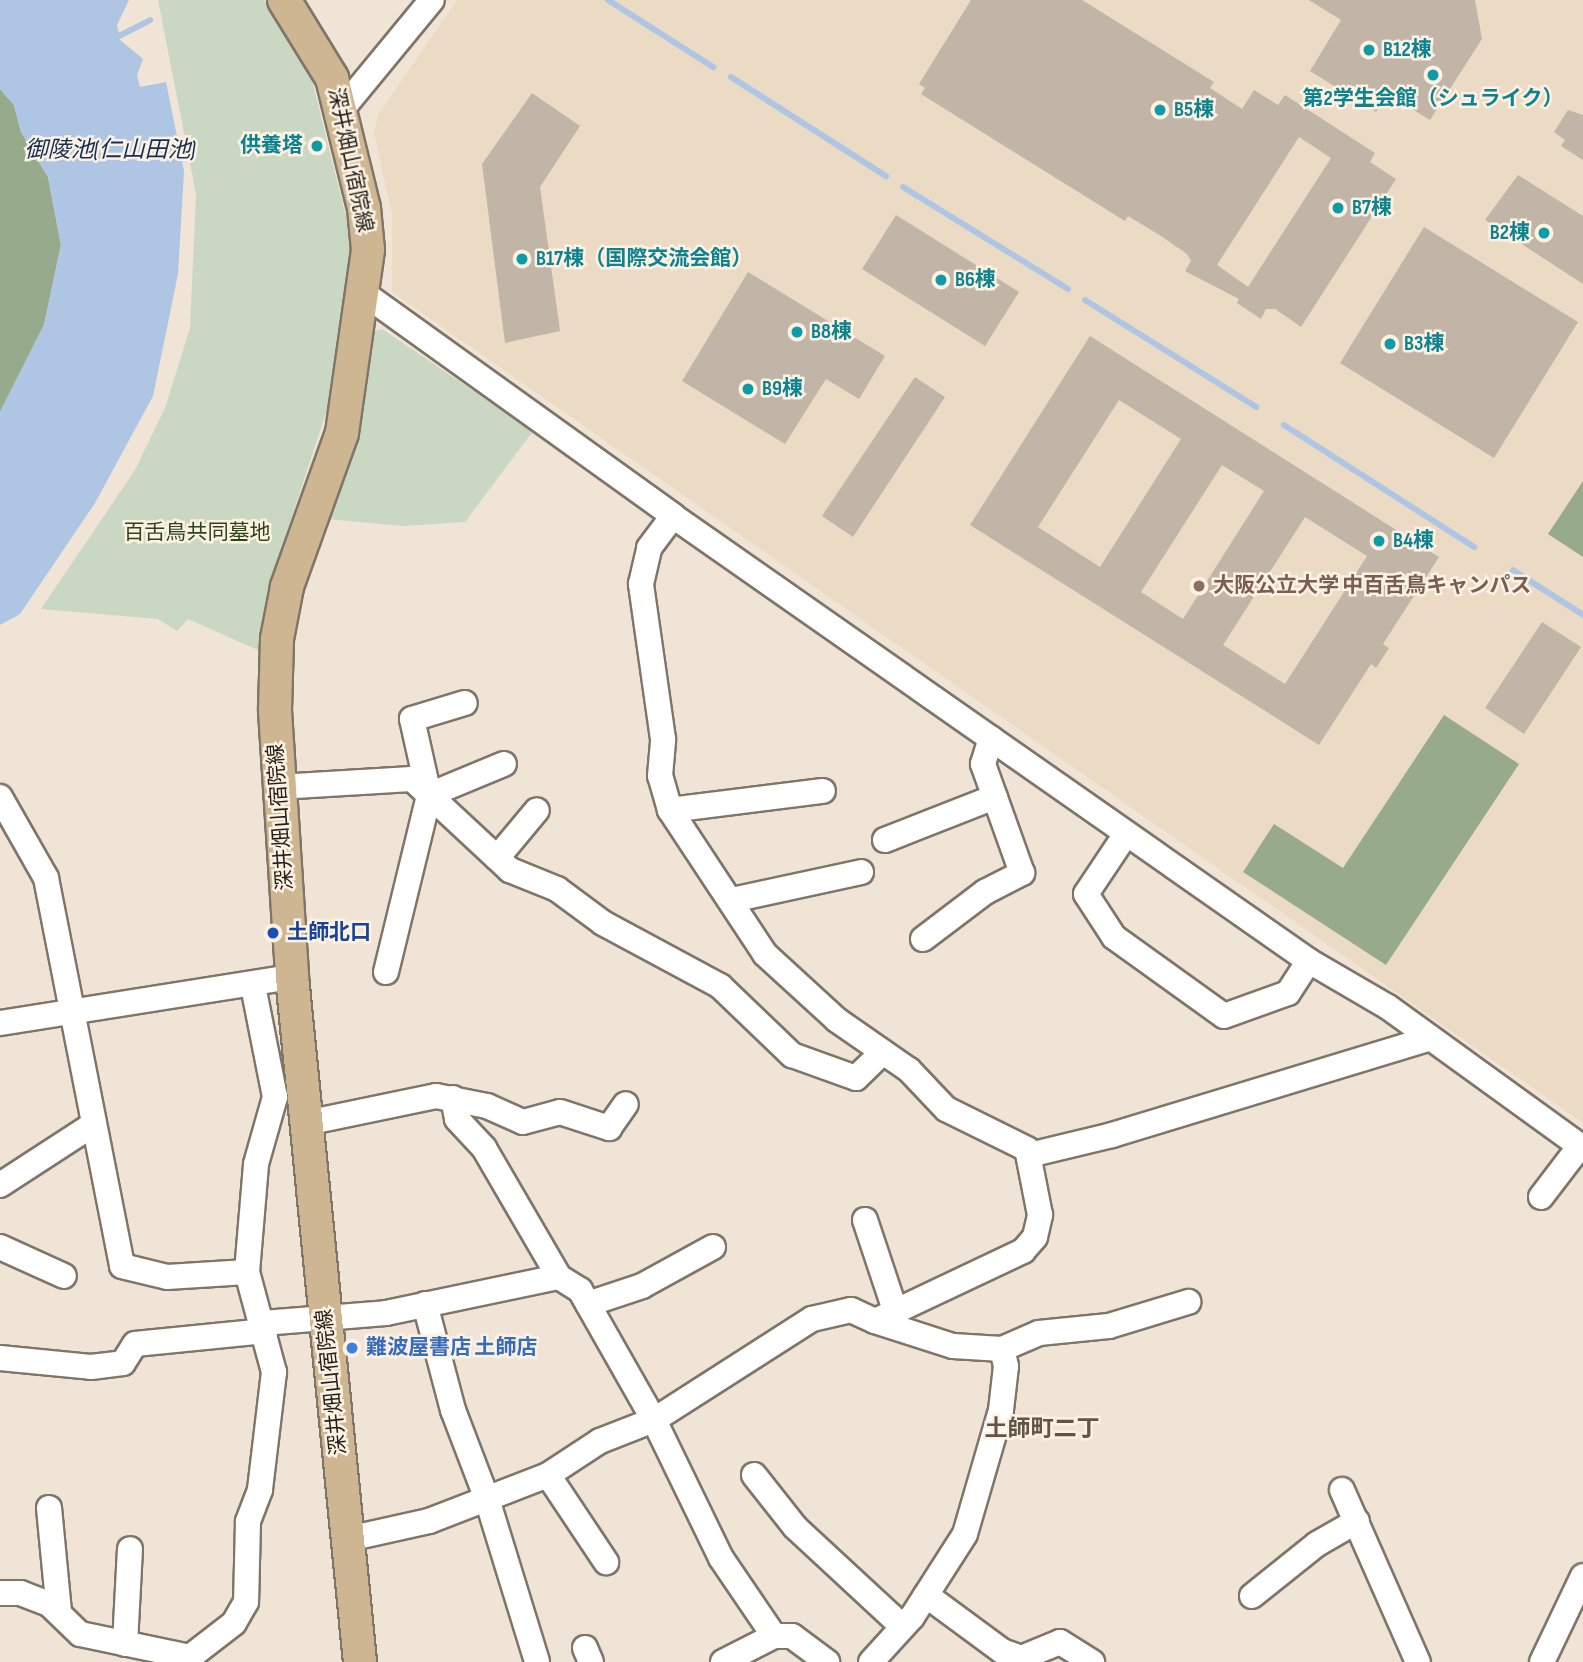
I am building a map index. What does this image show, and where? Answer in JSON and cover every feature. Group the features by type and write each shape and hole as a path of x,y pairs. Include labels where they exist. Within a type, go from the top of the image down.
{"main road":[{"name":"深井畑山宿院線","path":"284,0 317,47 342,109 364,208 366,295 342,433 287,587 277,639 278,787 292,977 360,1662"}],"street":[{"path":"342,109 432,0"},
{"path":"366,295 673,516 1126,834 1309,961 1388,1007 1427,1039 1581,1147 1541,1197"},
{"path":"673,516 649,548 641,584 663,739 660,776 670,810 732,900 765,954 881,1054 909,1070 946,1109 1029,1155 1112,1135 1427,1039"},
{"path":"386,972 429,795 412,719 465,703"},
{"path":"923,939 985,892 1022,873 983,764 991,738"},
{"path":"429,795 504,764"},
{"path":"278,787 412,779 510,870 557,889 603,923 720,986 792,1055 856,1078 881,1054"},
{"path":"670,810 823,791"},
{"path":"0,797 46,878 122,1266 167,1277 247,1272"},
{"path":"885,840 995,797"},
{"path":"497,858 537,810"},
{"path":"1126,834 1086,894 1114,937 1224,1016 1288,993 1309,961"},
{"path":"732,900 861,873"},
{"path":"0,1023 72,1010 253,986 292,977"},
{"path":"0,1593 21,1593 59,1611 80,1634 190,1660 234,1623 246,1602 248,1521 260,1490 274,1372 247,1272 256,1164 275,1097 253,986"},
{"path":"306,1123 413,1100 453,1098 523,1122 560,1112 609,1128 626,1104"},
{"path":"453,1098 457,1119 484,1148 559,1276 580,1290 654,1420 721,1558 774,1636"},
{"path":"0,1185 94,1124"},
{"path":"885,1315 1029,1244 1040,1215 1029,1155"},
{"path":"865,1220 885,1315"},
{"path":"0,1247 64,1276"},
{"path":"588,1304 642,1286 713,1247"},
{"path":"0,1358 91,1367 123,1363 135,1344 425,1304 559,1276"},
{"path":"348,1539 429,1521 548,1475 600,1441 654,1420 812,1319 851,1310 885,1315 953,1346 1002,1349 1039,1333 1109,1326 1188,1302"},
{"path":"425,1304 453,1410 487,1499 537,1662"},
{"path":"871,1662 903,1627 965,1534 1002,1410 1006,1366 1002,1349"},
{"path":"548,1475 606,1562"},
{"path":"754,1475 795,1527 903,1627"},
{"path":"1342,1490 1418,1662"},
{"path":"49,1508 59,1611"},
{"path":"1252,1596 1317,1544 1357,1521"},
{"path":"125,1644 130,1549"},
{"path":"1542,1662 1583,1576"},
{"path":"926,1595 1002,1651 1021,1658 1060,1642 1092,1662"},
{"path":"723,1662 774,1636 792,1636 827,1662"}],"shaded area":[{"name":"大阪公立大学 中百舌鳥キャンパス","path":"457,0 1583,0 1583,1123 392,292 392,214 374,134 378,115"}],"green space":[{"name":"百舌鳥共同墓地","path":"158,0 264,0 269,5 297,43 312,80 348,225 351,272 340,370 273,574 260,651 188,619 177,631 158,619 41,609 135,470 165,408 190,328 196,194"},
{"path":"0,89 14,105 21,132 48,177 61,245 44,325 0,412"},
{"path":"382,329 533,431 465,522 404,526 326,519 362,404 373,332"},
{"path":"1583,481 1583,557 1548,534"},
{"path":"1444,715 1519,764 1386,965 1243,872 1274,824 1343,868"}],"water":[{"name":"御陵池(仁山田池)","path":"0,0 129,0 117,25 120,40 143,59 137,75 140,87 166,82 184,171 178,274 153,396 95,503 20,614 0,625 0,412 44,325 61,245 48,177 21,132 14,105 0,89"}],"building":[{"path":"971,0 1082,0 1214,82 1210,88 1242,109 1254,90 1278,105 1285,95 1375,153 1370,162 1396,179 1301,327 1275,309 1266,309 1261,319 1237,303 1239,299 1185,271 1191,261 1187,254 1128,216 1125,221 921,94 925,88 919,84","holes":["1299,137 1331,158 1248,287 1217,265"]},
{"path":"1309,0 1475,0 1482,39 1430,120 1388,94 1376,112 1310,71 1341,20"},
{"name":"B17棟（国際交流会館）","path":"532,93 580,126 540,187 560,331 505,343 482,164"},
{"path":"1568,110 1583,115 1583,160 1561,146 1565,140 1554,132"},
{"name":"B2棟","path":"1518,175 1583,216 1583,284 1485,220"},
{"name":"B6棟","path":"896,215 1019,292 985,346 862,269"},
{"name":"B3棟","path":"1424,227 1578,322 1494,458 1340,363"},
{"path":"748,272 885,356 859,399 826,379 785,444 682,381"},
{"name":"B4棟","path":"1090,336 1439,557 1383,644 1389,648 1376,668 1371,664 1319,745 970,525","holes":["1119,400 1181,439 1100,567 1038,527","1222,465 1264,491 1183,619 1141,592","1305,517 1367,556 1285,684 1223,645"]},
{"path":"915,377 945,397 853,537 822,516"},
{"path":"1542,622 1581,647 1524,734 1485,708"}],"waterway":[{"path":"608,0 713,67"},
{"path":"119,36 150,20"},
{"path":"731,77 886,176"},
{"path":"903,187 1068,289"},
{"path":"1085,300 1256,407"},
{"path":"1284,425 1474,547"},
{"path":"1513,570 1583,615"}],"place":[{"name":"B12棟","path":"1369,50"},
{"name":"第2学生会館（シュライク）","path":"1433,75"},
{"name":"B5棟","path":"1160,110"},
{"name":"供養塔","path":"317,146"},
{"name":"B7棟","path":"1338,208"},
{"name":"B2棟","path":"1544,233"},
{"name":"B17棟（国際交流会館）","path":"522,259"},
{"name":"B6棟","path":"941,280"},
{"name":"B8棟","path":"797,332"},
{"name":"B3棟","path":"1390,344"},
{"name":"B9棟","path":"748,389"},
{"name":"B4棟","path":"1379,541"},
{"name":"大阪公立大学 中百舌鳥キャンパス","path":"1199,586"},
{"name":"土師北口","path":"273,933"},
{"name":"難波屋書店 土師店","path":"352,1348"}],"district":[{"name":"土師町二丁","path":"1042,1429"}]}
